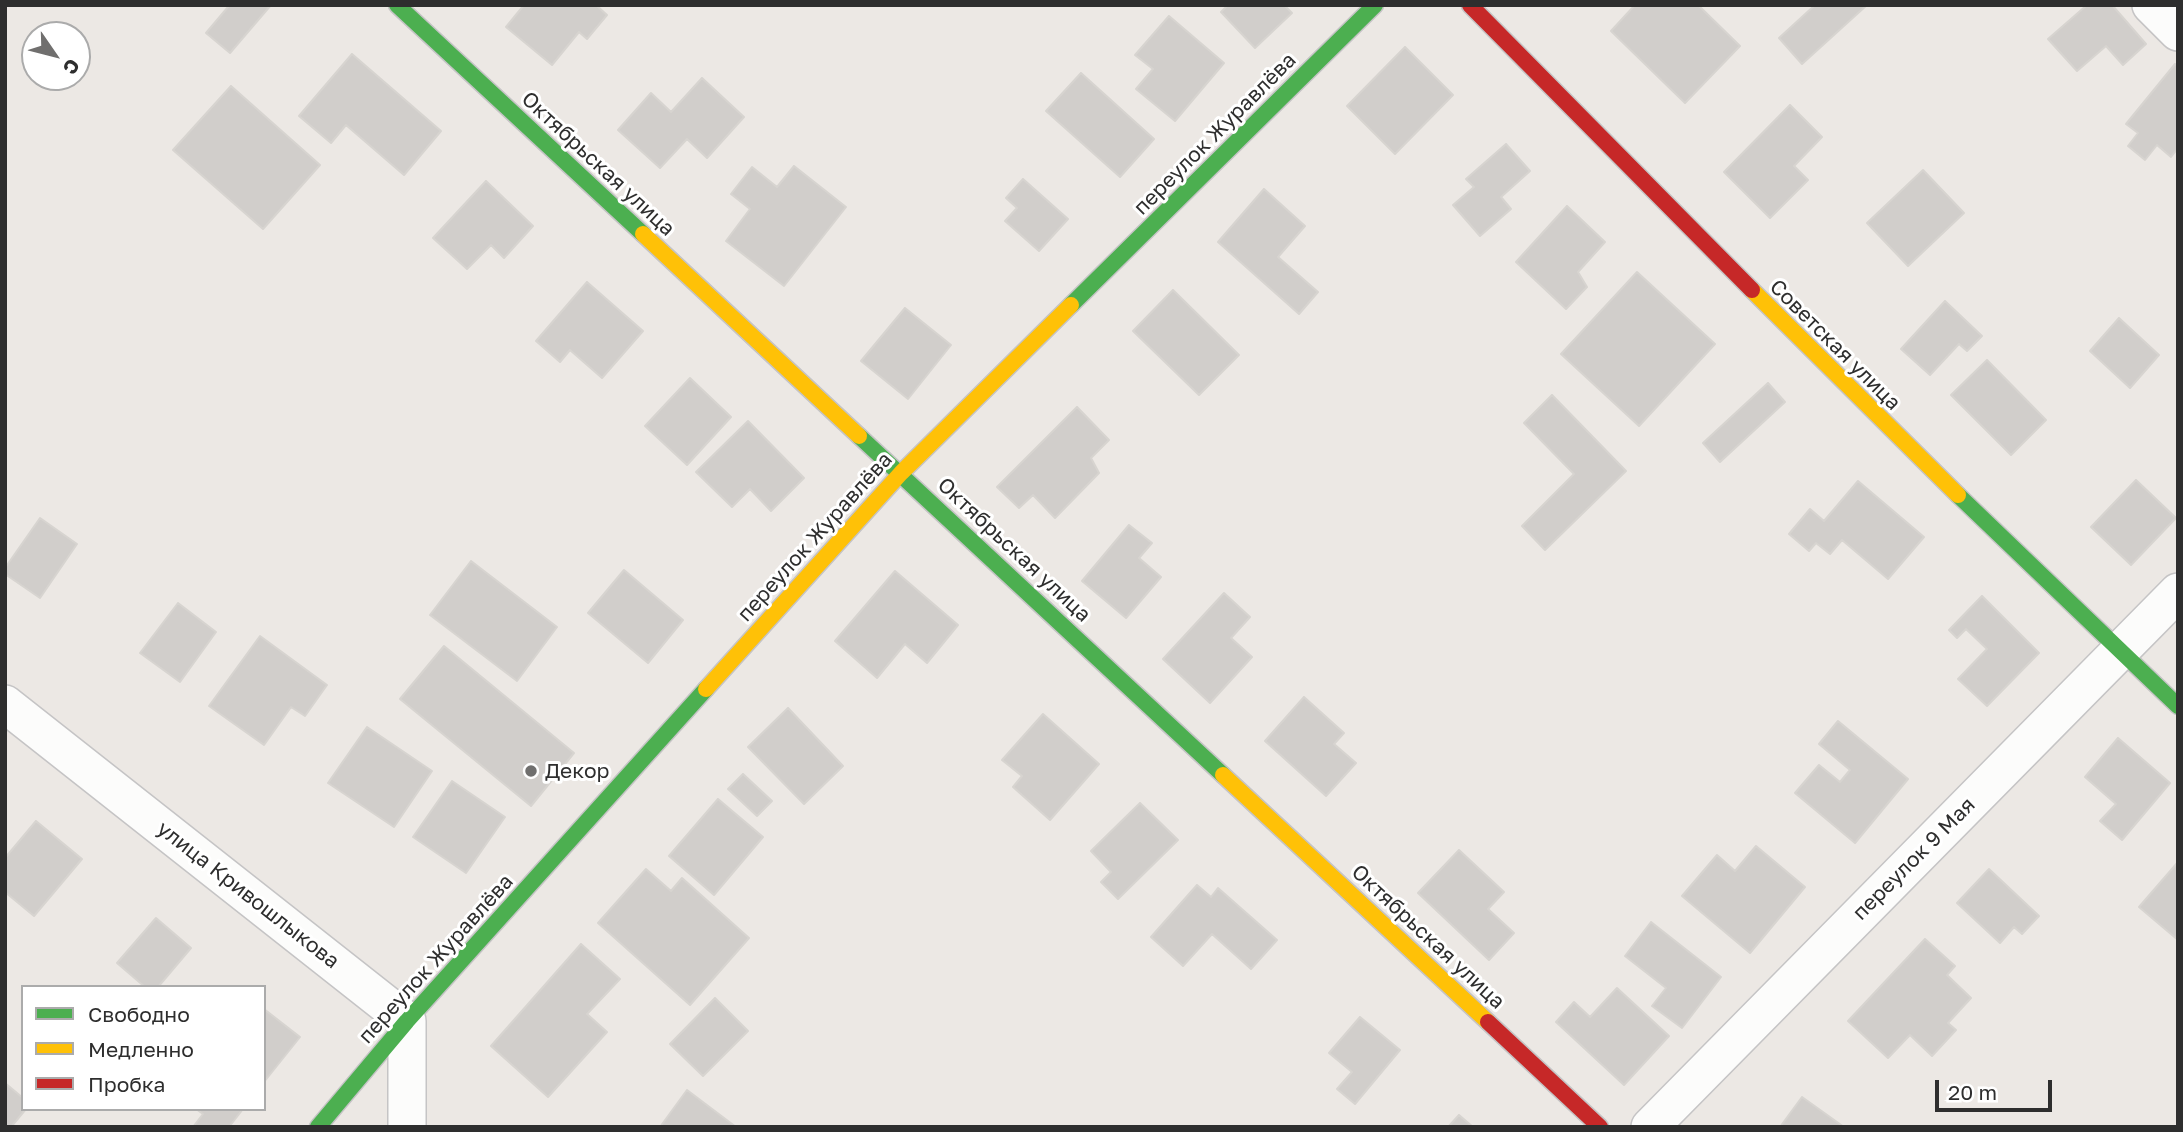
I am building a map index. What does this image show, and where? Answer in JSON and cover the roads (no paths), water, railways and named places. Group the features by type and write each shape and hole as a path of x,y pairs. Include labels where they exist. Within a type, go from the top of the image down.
{"street":[{"name":"Октябрьская улица","path":"397,5 1600,1127"},
{"name":"переулок Журавлёва","path":"318,1127 407,1021 901,473 1375,5"},
{"name":"Советская улица","path":"1469,5 1819,359 2178,706"},
{"path":"2151,5 2178,32"},
{"name":"переулок 9 Мая","path":"1650,1127 2178,592"},
{"name":"улица Кривошлыкова","path":"5,704 407,1021"},
{"path":"407,1021 407,1127"}],"place":[{"name":"Декор","path":"531,771"}]}
